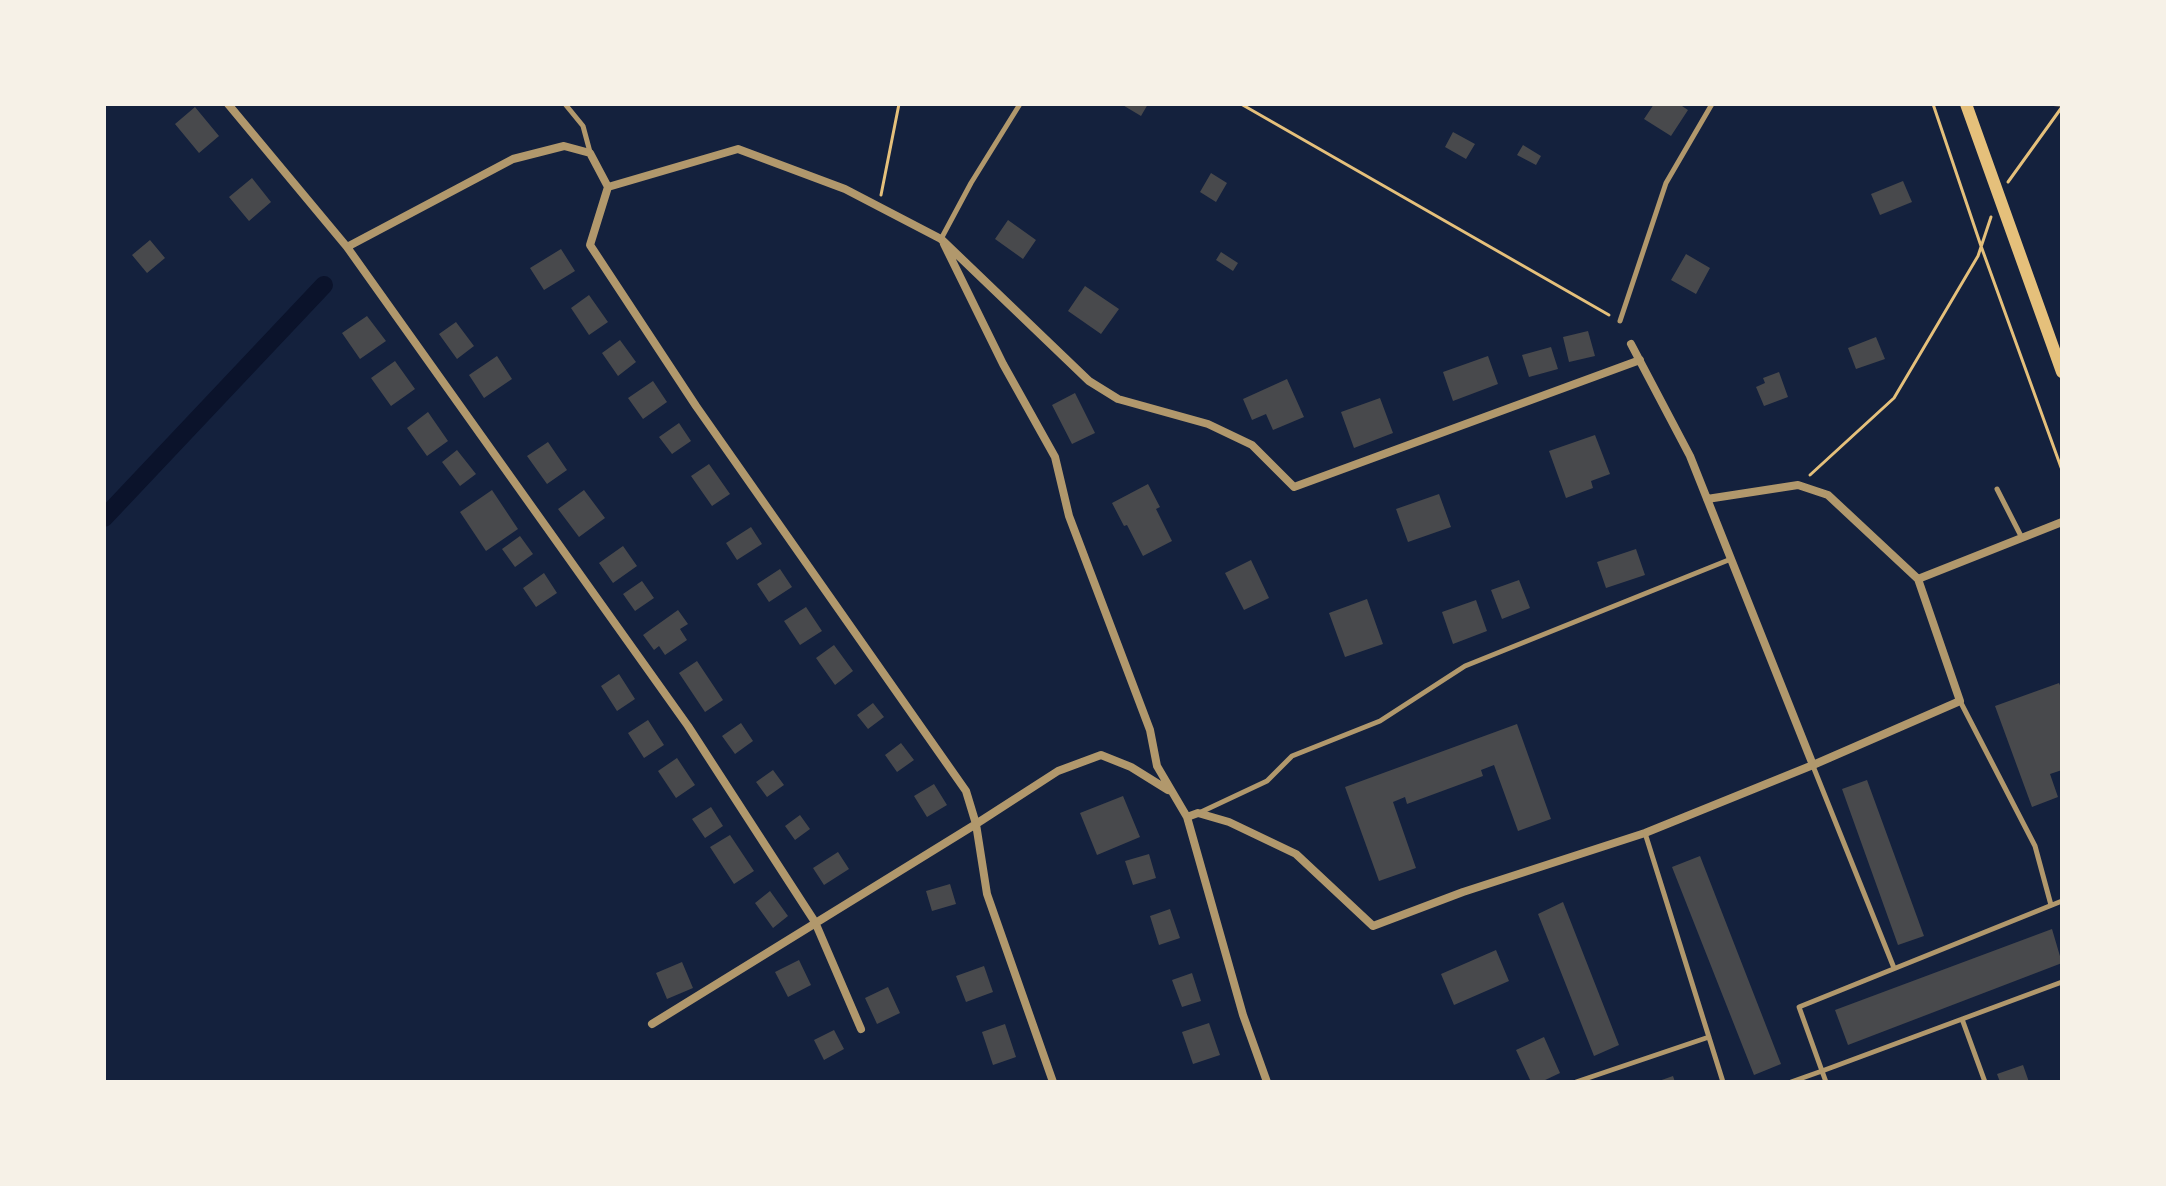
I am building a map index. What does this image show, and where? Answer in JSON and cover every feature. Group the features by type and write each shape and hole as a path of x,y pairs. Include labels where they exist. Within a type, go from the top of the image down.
{"main road":[{"path":"1966,104 2062,372"}],"street":[{"path":"228,104 347,247 688,726 815,922 861,1029"},
{"path":"347,247 513,159 564,146 590,153 608,187 590,245 696,406 966,791 976,824 987,894 1053,1082"},
{"path":"608,187 738,149 845,189 941,239 1089,381 1118,399 1208,424 1252,445 1294,487 1640,360"},
{"path":"941,239 1003,364 1055,457 1069,516 1150,730 1157,766 1187,817 1243,1015 1267,1082"},
{"path":"1631,344 1690,456 1813,765"},
{"path":"1187,817 1198,813 1229,822 1296,854 1373,926 1463,892 1645,833 1960,701 1918,579 1828,495 1798,485 1707,499"},
{"path":"1918,579 2062,522"},
{"path":"652,1024 1058,771 1101,755 1131,767 1170,791"}],"lane":[{"path":"565,104 583,126 590,153"},
{"path":"941,239 1020,104"},
{"path":"1620,321 1666,183 1712,104"},
{"path":"1997,489 2022,538"},
{"path":"1198,813 1267,781 1292,756 1380,721 1465,666 1731,559"},
{"path":"1960,701 2035,846 2051,905"},
{"path":"1813,765 1894,968"},
{"path":"1645,833 1723,1082"},
{"path":"1826,1082 1799,1007 2062,901"},
{"path":"1791,1082 2062,982"},
{"path":"1962,1019 1985,1082"},
{"path":"1576,1082 1709,1037"}],"path":[{"path":"883,187 899,104"},
{"path":"1241,104 1620,321"},
{"path":"1933,104 2062,470"},
{"path":"1798,485 1894,398 1978,256 1998,196 2062,106 2045,104"}],"building":[{"path":"1121,104 1148,104 1141,116"},
{"path":"1654,104 1679,104 1688,110 1671,136 1644,119"},
{"path":"195,107 219,136 199,153 175,124"},
{"path":"1453,132 1475,144 1466,159 1445,147"},
{"path":"1523,145 1541,156 1536,165 1517,155"},
{"path":"1211,173 1227,183 1216,202 1200,192"},
{"path":"252,178 271,202 249,221 229,197"},
{"path":"1903,181 1912,202 1880,215 1871,194"},
{"path":"1008,220 1036,240 1023,259 995,239"},
{"path":"150,240 165,258 147,273 132,255"},
{"path":"561,249 575,271 544,290 530,268"},
{"path":"1221,252 1238,263 1233,271 1216,260"},
{"path":"1686,254 1710,268 1696,294 1671,280"},
{"path":"1085,286 1119,309 1101,334 1068,311"},
{"path":"589,295 608,322 589,335 571,308"},
{"path":"367,316 386,341 360,359 342,333"},
{"path":"456,322 474,346 457,359 439,334"},
{"path":"1588,331 1595,356 1569,362 1563,337"},
{"path":"1876,337 1885,359 1856,369 1848,348"},
{"path":"620,340 636,362 618,376 602,353"},
{"path":"1551,347 1558,369 1529,377 1522,355"},
{"path":"497,356 512,379 484,398 469,375"},
{"path":"1488,356 1498,384 1453,401 1443,372"},
{"path":"395,361 415,389 391,406 371,378"},
{"path":"1779,372 1788,397 1764,406 1756,387 1765,383 1763,378"},
{"path":"1287,379 1304,417 1273,430 1266,414 1252,420 1243,399"},
{"path":"653,381 667,402 643,419 628,398"},
{"path":"1075,393 1095,433 1072,444 1052,405"},
{"path":"1380,398 1393,433 1354,448 1341,412"},
{"path":"428,412 448,441 427,456 407,428"},
{"path":"679,423 691,441 672,454 659,437"},
{"path":"1595,435 1610,474 1591,481 1593,488 1566,498 1549,451"},
{"path":"548,442 567,470 547,484 527,456"},
{"path":"457,450 476,474 460,486 442,462"},
{"path":"709,464 730,494 712,506 691,476"},
{"path":"1148,484 1172,541 1143,556 1112,503"},
{"path":"492,490 518,529 486,551 460,512"},
{"path":"584,490 605,518 579,537 558,509"},
{"path":"1439,494 1451,527 1408,542 1396,509"},
{"path":"751,527 762,544 737,560 726,543"},
{"path":"520,536 533,554 515,567 502,549"},
{"path":"623,546 637,566 613,583 599,563"},
{"path":"1636,549 1645,575 1606,588 1597,562"},
{"path":"1251,560 1269,598 1244,610 1225,573"},
{"path":"780,569 792,587 769,602 757,584"},
{"path":"544,573 557,593 536,607 523,588"},
{"path":"1519,580 1530,608 1502,619 1491,590"},
{"path":"642,581 654,598 635,611 623,594"},
{"path":"1367,599 1383,644 1345,657 1329,613"},
{"path":"1476,600 1487,631 1453,644 1442,612"},
{"path":"806,607 822,631 800,645 784,621"},
{"path":"678,610 688,624 680,629 687,640 665,655 659,646 654,650 643,635"},
{"path":"834,645 853,671 835,685 816,658"},
{"path":"697,661 723,700 705,712 679,673"},
{"path":"619,674 635,699 617,711 601,686"},
{"path":"2059,683 2062,690 2062,770 2050,774 2058,797 2032,807 1995,706"},
{"path":"873,703 884,717 868,729 857,715"},
{"path":"648,720 664,745 644,758 628,733"},
{"path":"741,723 753,741 735,754 722,736"},
{"path":"1517,724 1551,819 1518,831 1494,765 1481,770 1483,776 1407,804 1405,797 1393,802 1416,868 1379,881 1345,787"},
{"path":"901,743 914,760 897,772 885,755"},
{"path":"677,758 695,785 676,798 658,771"},
{"path":"773,770 784,785 767,797 756,782"},
{"path":"1867,780 1924,936 1898,945 1842,789"},
{"path":"934,784 947,805 927,817 914,796"},
{"path":"1123,796 1140,837 1097,855 1080,813"},
{"path":"711,807 723,826 705,838 692,819"},
{"path":"800,815 810,829 795,840 785,826"},
{"path":"730,835 754,871 734,884 710,847"},
{"path":"838,852 849,869 824,885 813,868"},
{"path":"1149,854 1156,878 1133,885 1125,861"},
{"path":"1700,856 1781,1064 1754,1075 1672,867"},
{"path":"950,884 956,904 932,911 926,891"},
{"path":"770,891 788,916 773,928 755,903"},
{"path":"1563,902 1619,1045 1594,1056 1538,914"},
{"path":"1170,909 1180,938 1159,945 1150,916"},
{"path":"2052,929 2062,963 1848,1045 1835,1010"},
{"path":"1496,950 1509,981 1454,1005 1441,974"},
{"path":"799,960 811,985 788,997 775,972"},
{"path":"682,962 693,988 667,999 656,973"},
{"path":"984,966 993,992 966,1002 956,976"},
{"path":"1192,973 1201,1001 1182,1007 1172,980"},
{"path":"888,987 900,1013 877,1024 865,998"},
{"path":"1209,1023 1220,1055 1193,1064 1182,1032"},
{"path":"1005,1024 1016,1057 993,1065 982,1032"},
{"path":"834,1030 844,1049 824,1060 814,1040"},
{"path":"1544,1037 1560,1073 1541,1082 1531,1082 1516,1050"},
{"path":"2023,1065 2029,1082 2000,1082 1997,1074"},
{"path":"1673,1076 1675,1082 1656,1082"}],"waterway":[{"path":"104,518 324,285"}]}
